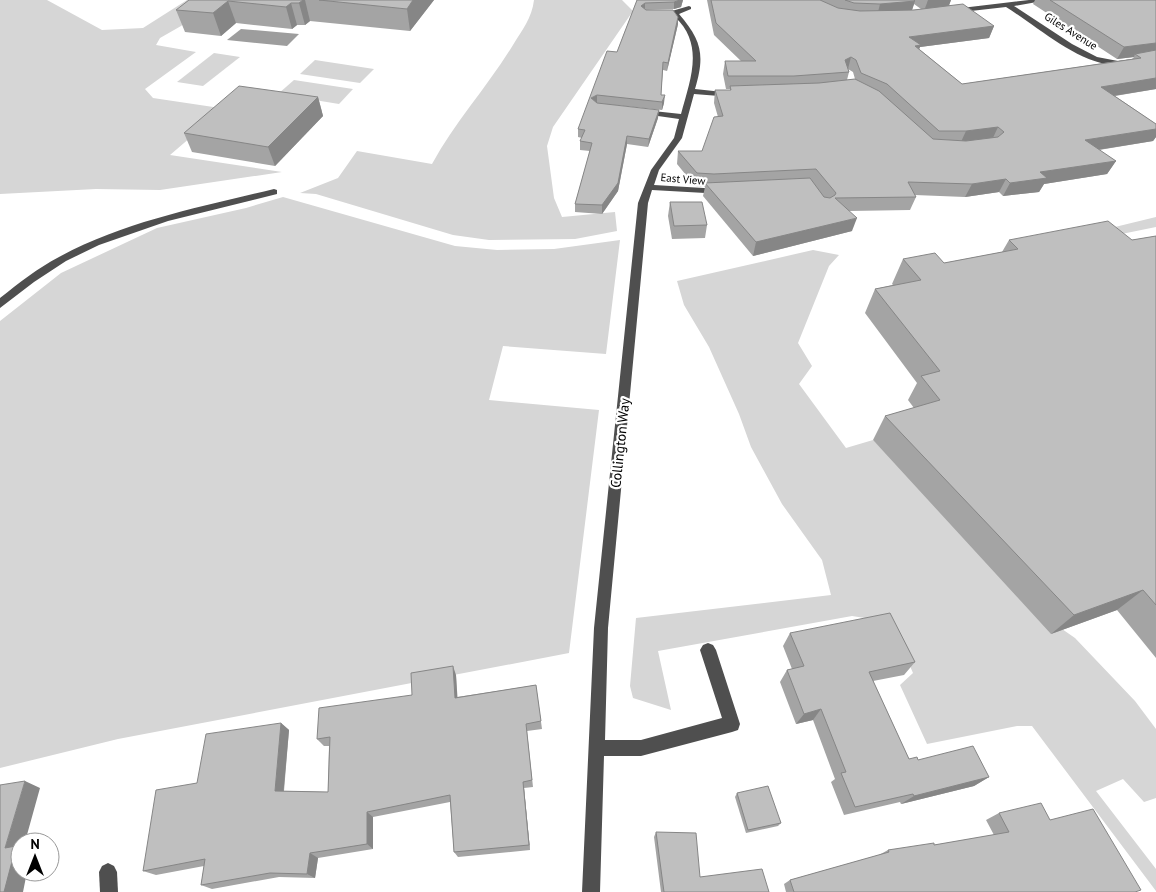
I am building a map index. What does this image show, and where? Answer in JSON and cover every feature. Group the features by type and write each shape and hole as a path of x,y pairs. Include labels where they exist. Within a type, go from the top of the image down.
{"street":[{"path":"941,13 1045,0"},
{"name":"Giles Avenue","path":"1008,4 1090,58 1122,64 1156,58"},
{"path":"660,13 675,13 689,8"},
{"name":"Collington Way","path":"591,892 601,628 644,203 655,170 678,138 698,56 690,31 675,13"},
{"path":"691,91 737,95"},
{"path":"635,112 684,117"},
{"name":"East View","path":"648,187 712,192 732,191"},
{"path":"0,304 12,293 45,270 82,249 120,232 216,204 274,192"},
{"path":"597,748 641,748 732,724 708,650"},
{"path":"108,872 109,892"}],"shaded area":[{"path":"0,0 47,0 102,30 143,28 187,0 209,0 181,26 160,38 156,45 196,52 145,89 153,98 220,108 219,113 170,155 282,172 160,190 96,189 0,194"},
{"path":"534,0 622,0 633,11 553,127 547,146 554,198 562,217 615,212 617,231 575,239 489,240 453,235 316,194 300,193 338,178 357,151 432,164 451,133 523,29 531,13"},
{"path":"241,29 299,34 287,46 227,40"},
{"path":"214,53 240,57 203,86 177,82"},
{"path":"315,60 374,69 360,83 300,74"},
{"path":"294,80 353,89 339,104 278,94"},
{"path":"283,197 455,246 497,250 554,249 620,240 606,354 503,346 489,400 599,410 569,653 118,739 0,768 0,321 61,273 157,228 246,208"},
{"path":"1156,217 1156,227 1087,241 1045,244"},
{"path":"813,250 839,255 829,266 798,343 812,366 799,384 846,448 873,440 1062,629 1075,638 1135,701 1156,729 1156,798 1144,802 1123,779 1096,791 1156,869 1156,891 1032,726 1017,726 927,744 900,685 913,673 891,622 852,616 658,651 671,710 633,698 630,686 636,618 831,595 822,560 782,504 751,447 739,414 709,347 684,305 677,281"}],"building":[{"path":"189,0 303,0 299,3 291,3 286,7 228,1 213,13 176,10"},
{"path":"319,0 413,0 407,9"},
{"path":"637,0 680,0 645,3 641,6 646,10 673,10 678,17 668,63 663,62 661,95 665,95 662,102 597,95 591,98 597,103 659,110 649,139 627,136 618,183 602,205 575,204 592,143 580,141 585,130 578,129 607,51 617,52"},
{"path":"711,0 820,0 838,8 860,11 914,10 963,4 994,26 909,37 921,45 915,46 962,84 1141,58 1135,54 1156,50 1156,78 1101,87 1156,124 1156,129 1085,140 1116,161 1040,172 1047,178 1010,183 1006,179 972,184 908,182 916,197 835,198 857,218 756,242 705,183 810,178 824,197 830,198 836,193 816,169 714,174 697,173 678,151 702,151 714,117 723,116 715,90 731,90 730,86 819,83 855,79 879,91 933,139 966,141 998,137 1004,132 998,127 966,131 939,131 887,84 861,73 856,60 851,57 845,60 849,72 794,76 728,76 725,61 756,61 716,23"},
{"path":"845,0 915,1 880,4 854,3"},
{"path":"1050,0 1156,0 1156,43 1124,47"},
{"path":"239,86 318,97 268,147 184,133"},
{"path":"670,202 702,202 707,225 674,226"},
{"path":"1108,221 1132,240 1156,236 1156,605 1143,590 1074,615 885,416 940,400 921,376 940,371 875,289 921,280 903,259 935,253 944,263 1018,249 1009,240"},
{"path":"890,613 915,662 869,672 909,759 917,757 918,760 973,746 989,777 914,796 913,794 855,807 841,773 846,772 821,709 804,714 787,670 804,666 790,633"},
{"path":"453,666 455,698 536,685 541,721 526,724 532,780 523,782 529,845 454,852 450,795 367,812 367,844 310,853 307,874 270,873 201,885 205,859 143,871 156,790 197,783 206,734 281,723 275,791 328,792 330,737 317,739 319,708 412,695 411,673"},
{"path":"25,781 5,848 10,847 10,869 4,892 0,892 0,785"},
{"path":"768,786 781,823 748,830 737,793"},
{"path":"1041,803 1050,820 1093,809 1141,890 1135,892 794,892 790,880 889,852 888,850 934,843 934,845 1009,832 999,813"},
{"path":"656,832 696,833 700,877 762,869 769,892 664,892"}]}
